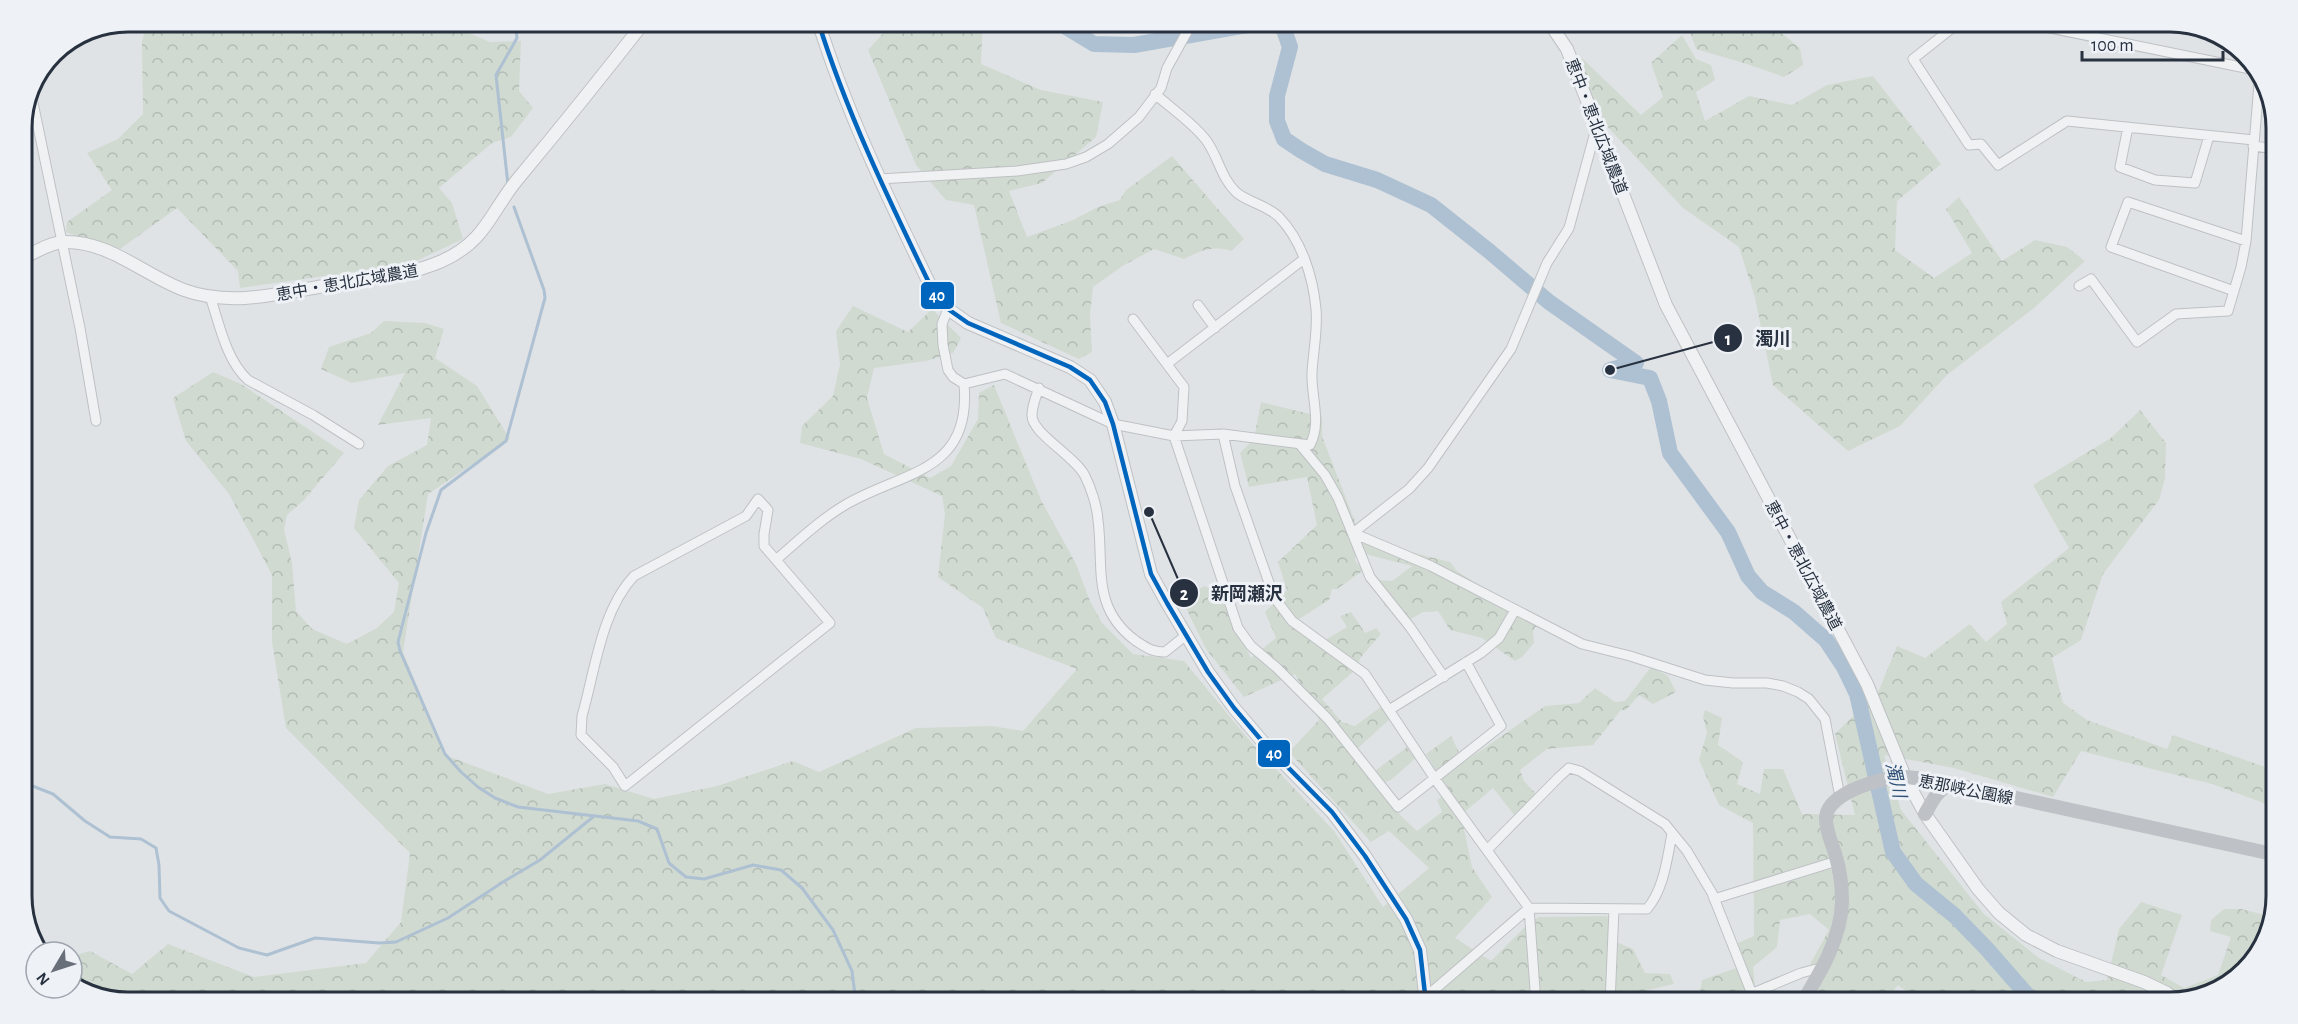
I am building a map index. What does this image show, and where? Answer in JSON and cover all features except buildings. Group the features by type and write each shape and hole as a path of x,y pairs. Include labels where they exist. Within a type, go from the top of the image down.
{"main road":[{"name":"恵那峡公園線","path":"1840,796 1884,780 1905,777 1952,784 2266,853"},
{"path":"1925,814 1936,795 1952,784"},
{"path":"1809,992 1824,967 1837,932 1842,903 1837,861 1826,817 1832,804 1840,796"}],"street":[{"name":"恵中・恵北広域農道","path":"32,254 62,242 94,246 147,270 172,285 210,296 243,299 424,268 460,251 483,231 515,183 636,32"},
{"path":"821,32 836,78 879,179 931,287 948,309 968,323 1070,367 1090,380 1105,402 1113,424 1151,574 1185,636 1234,708 1262,741 1332,812 1365,856 1406,919 1420,950 1425,992"},
{"path":"879,179 1017,171 1066,164 1086,157 1108,144 1139,117 1161,88 1167,68 1187,32"},
{"name":"恵中・恵北広域農道","path":"1555,32 1567,49 1666,305 1868,684 1905,777 1925,814 1978,889 1999,913 2026,935 2058,951 2144,982 2165,992"},
{"path":"1947,32 1913,58 1969,145 1981,144 1998,165 2067,121 2209,136 2266,146"},
{"path":"2069,32 2246,69"},
{"path":"2079,286 2091,279 2137,342 2176,314 2228,311 2246,241 2258,89"},
{"path":"948,309 942,324 946,362 953,377 964,384 1005,374 1113,424 1174,436 1223,434 1300,446 1310,445 1314,439 1316,415 1312,376 1316,311 1304,259 1294,237 1278,217 1237,193 1226,178 1205,139 1155,94"},
{"path":"34,108 96,421"},
{"path":"1353,533 1409,489 1428,468 1512,349 1547,263 1569,228 1597,125"},
{"path":"2128,127 2120,167 2155,180 2195,183 2209,136"},
{"path":"2234,291 2111,247 2128,202 2246,241"},
{"path":"1167,364 1304,259"},
{"path":"210,296 234,364 241,374 359,444"},
{"path":"1198,304 1215,328"},
{"path":"1133,319 1184,387 1182,422 1174,436 1238,628 1251,646 1277,668 1328,719 1398,807 1501,726 1467,662"},
{"path":"777,559 811,529 845,505 887,484 915,475 944,455 953,444 963,419 964,384"},
{"path":"1039,388 1031,414 1032,422 1049,441 1056,444 1074,460 1084,475 1092,497 1098,518 1100,578 1109,612 1128,635 1152,652 1165,652 1185,636"},
{"path":"1223,434 1235,486 1278,603 1292,621 1365,674 1436,779 1529,908 1535,992"},
{"path":"1300,446 1325,475 1338,498 1370,577 1410,627 1444,677"},
{"path":"758,499 768,510 764,546 777,559 830,623 625,786 613,767 581,735 582,716 604,632 613,605 622,588 634,576 746,516 758,499"},
{"path":"1353,533 1485,592 1582,644 1630,656 1694,677 1733,683 1767,683 1798,692 1809,699 1825,719 1840,796"},
{"path":"1389,710 1467,662 1499,638 1515,610"},
{"path":"1488,849 1569,768 1581,771 1665,824 1687,851 1714,898 1752,992"},
{"path":"1435,992 1529,908 1647,909 1660,886 1672,834"},
{"path":"1714,898 1837,861"},
{"path":"1610,992 1614,909"},
{"path":"1755,992 1824,967"}],"green space":[{"path":"144,32 466,32 490,42 521,41 519,91 533,108 511,137 492,143 439,188 452,203 463,239 410,264 240,288 238,271 177,208 120,249 105,247 66,232 67,222 112,190 87,153 118,139 143,114 142,42"},
{"path":"884,32 982,32 981,64 1041,90 1103,102 1096,137 1042,183 1009,191 1027,237 1120,200 1126,190 1172,156 1244,239 1231,251 1207,250 1184,259 1154,249 1124,265 1093,287 1090,315 1092,352 1079,359 1001,323 974,205 946,200 916,165 868,50"},
{"path":"1690,32 1780,32 1800,48 1803,65 1784,77 1696,49"},
{"path":"1682,35 1696,59 1711,65 1715,80 1696,92 1705,121 1749,96 1792,105 1827,85 1873,76 1941,164 1897,201 1895,250 1934,278 1972,253 1946,209 1959,197 2002,261 2035,240 2067,247 2085,261 2034,308 1947,375 1900,426 1848,451 1773,385 1755,298 1739,247 1683,208 1605,124 1573,57 1583,59 1641,115 1663,97 1651,63"},
{"path":"853,306 908,332 932,309 961,338 953,353 926,361 874,368 867,398 884,454 930,478 951,466 978,419 979,393 994,385 1041,500 1076,564 1090,601 1102,623 1133,654 1184,661 1250,741 1334,831 1383,907 1429,868 1389,831 1371,842 1289,752 1319,720 1295,674 1244,697 1206,649 1181,598 1205,586 1218,593 1251,658 1276,638 1265,612 1287,590 1278,562 1317,525 1307,477 1249,487 1240,453 1254,439 1261,402 1322,417 1322,436 1362,540 1450,562 1457,571 1479,585 1503,609 1527,611 1542,620 1533,630 1534,643 1522,657 1515,661 1482,638 1450,630 1438,611 1423,612 1411,619 1384,606 1384,589 1375,580 1392,581 1412,566 1357,552 1355,559 1357,564 1365,568 1364,570 1337,589 1332,589 1329,600 1291,624 1319,644 1347,627 1340,616 1351,612 1365,633 1376,628 1381,634 1361,657 1354,671 1322,699 1342,722 1355,726 1382,706 1391,718 1357,749 1375,771 1410,745 1418,756 1391,780 1379,784 1401,816 1417,831 1442,812 1437,800 1444,795 1442,781 1426,754 1451,736 1464,762 1545,706 1579,703 1595,688 1615,702 1625,701 1651,667 1668,676 1676,692 1653,704 1639,695 1626,710 1621,710 1593,745 1547,749 1520,770 1524,781 1537,795 1515,816 1493,788 1461,815 1472,867 1492,897 1455,938 1491,961 1528,924 1539,917 1607,916 1614,941 1633,949 1645,973 1670,974 1674,984 1648,990 1649,992 128,992 109,991 84,982 84,953 90,951 132,974 168,944 254,977 366,963 401,922 410,853 286,728 272,642 272,575 229,494 186,441 173,398 213,372 241,384 344,453 304,500 287,515 284,529 292,563 296,611 312,629 347,644 377,628 394,612 399,583 354,528 359,500 388,466 427,445 431,418 378,425 405,373 352,383 321,369 329,347 371,333 384,321 425,323 444,329 435,358 477,386 510,439 428,494 403,652 445,755 548,794 605,784 654,799 717,786 793,761 819,772 916,728 992,726 1023,731 1077,669 996,638 983,608 938,577 945,514 942,496 861,459 800,443 802,426 833,396 840,364 836,331"},
{"path":"2140,410 2166,443 2165,478 2159,500 2103,574 2081,640 2052,658 2063,703 2087,720 2167,749 2173,735 2266,767 2266,804 2212,784 2081,751 2053,797 1954,768 1884,755 1901,810 1984,914 2039,958 2086,982 2107,980 2119,929 2141,902 2182,915 2161,975 2184,988 2218,975 2231,937 2210,931 2211,920 2224,909 2241,909 2265,915 2259,933 2247,955 2224,976 2207,985 2183,992 1907,992 1898,985 1893,992 1816,992 1824,971 1810,964 1829,930 1810,914 1780,920 1777,947 1753,967 1755,987 1746,992 1700,992 1702,980 1745,965 1738,943 1754,936 1753,823 1719,805 1699,760 1707,733 1703,717 1705,710 1722,718 1718,745 1743,762 1737,784 1760,794 1764,769 1783,769 1802,814 1855,815 1835,734 1879,690 1897,646 1925,658 1970,624 1986,642 2007,624 2001,602 2069,548 2033,485 2111,438"}],"waterway":[{"path":"508,185 496,75 517,38 516,32"},
{"name":"濁川","path":"1074,32 1094,44 1134,45 1207,32"},
{"name":"濁川","path":"1285,32 1290,47 1277,96 1277,121 1284,139 1325,164 1377,180 1431,205 1549,302 1636,363 1610,370 1650,378 1659,401 1670,453 1728,532 1748,576 1762,592 1794,612 1826,640 1844,667 1857,694 1893,852 1916,884 1955,916 2024,992"},
{"path":"514,207 545,298 506,441 441,490 426,533 398,642 400,651 445,754 478,787 495,798 518,807 638,821 657,829 669,863 686,877 704,879 753,865 781,870 802,888 833,930 852,971 855,992"},
{"path":"32,786 53,794 85,821 110,837 141,839 156,848 160,898 169,911 239,948 267,955 315,938 379,943 396,942 448,918 540,860 593,817"}],"transit line":[{"name":"40","path":"821,32 855,123 931,287 948,309 968,323 1070,367 1090,380 1105,402 1113,424 1151,574 1208,672 1234,708 1262,741 1332,812 1365,856 1406,919 1420,950 1425,992"}],"place":[{"name":"濁川","path":"1610,370"},
{"name":"新岡瀬沢","path":"1149,512"}]}
